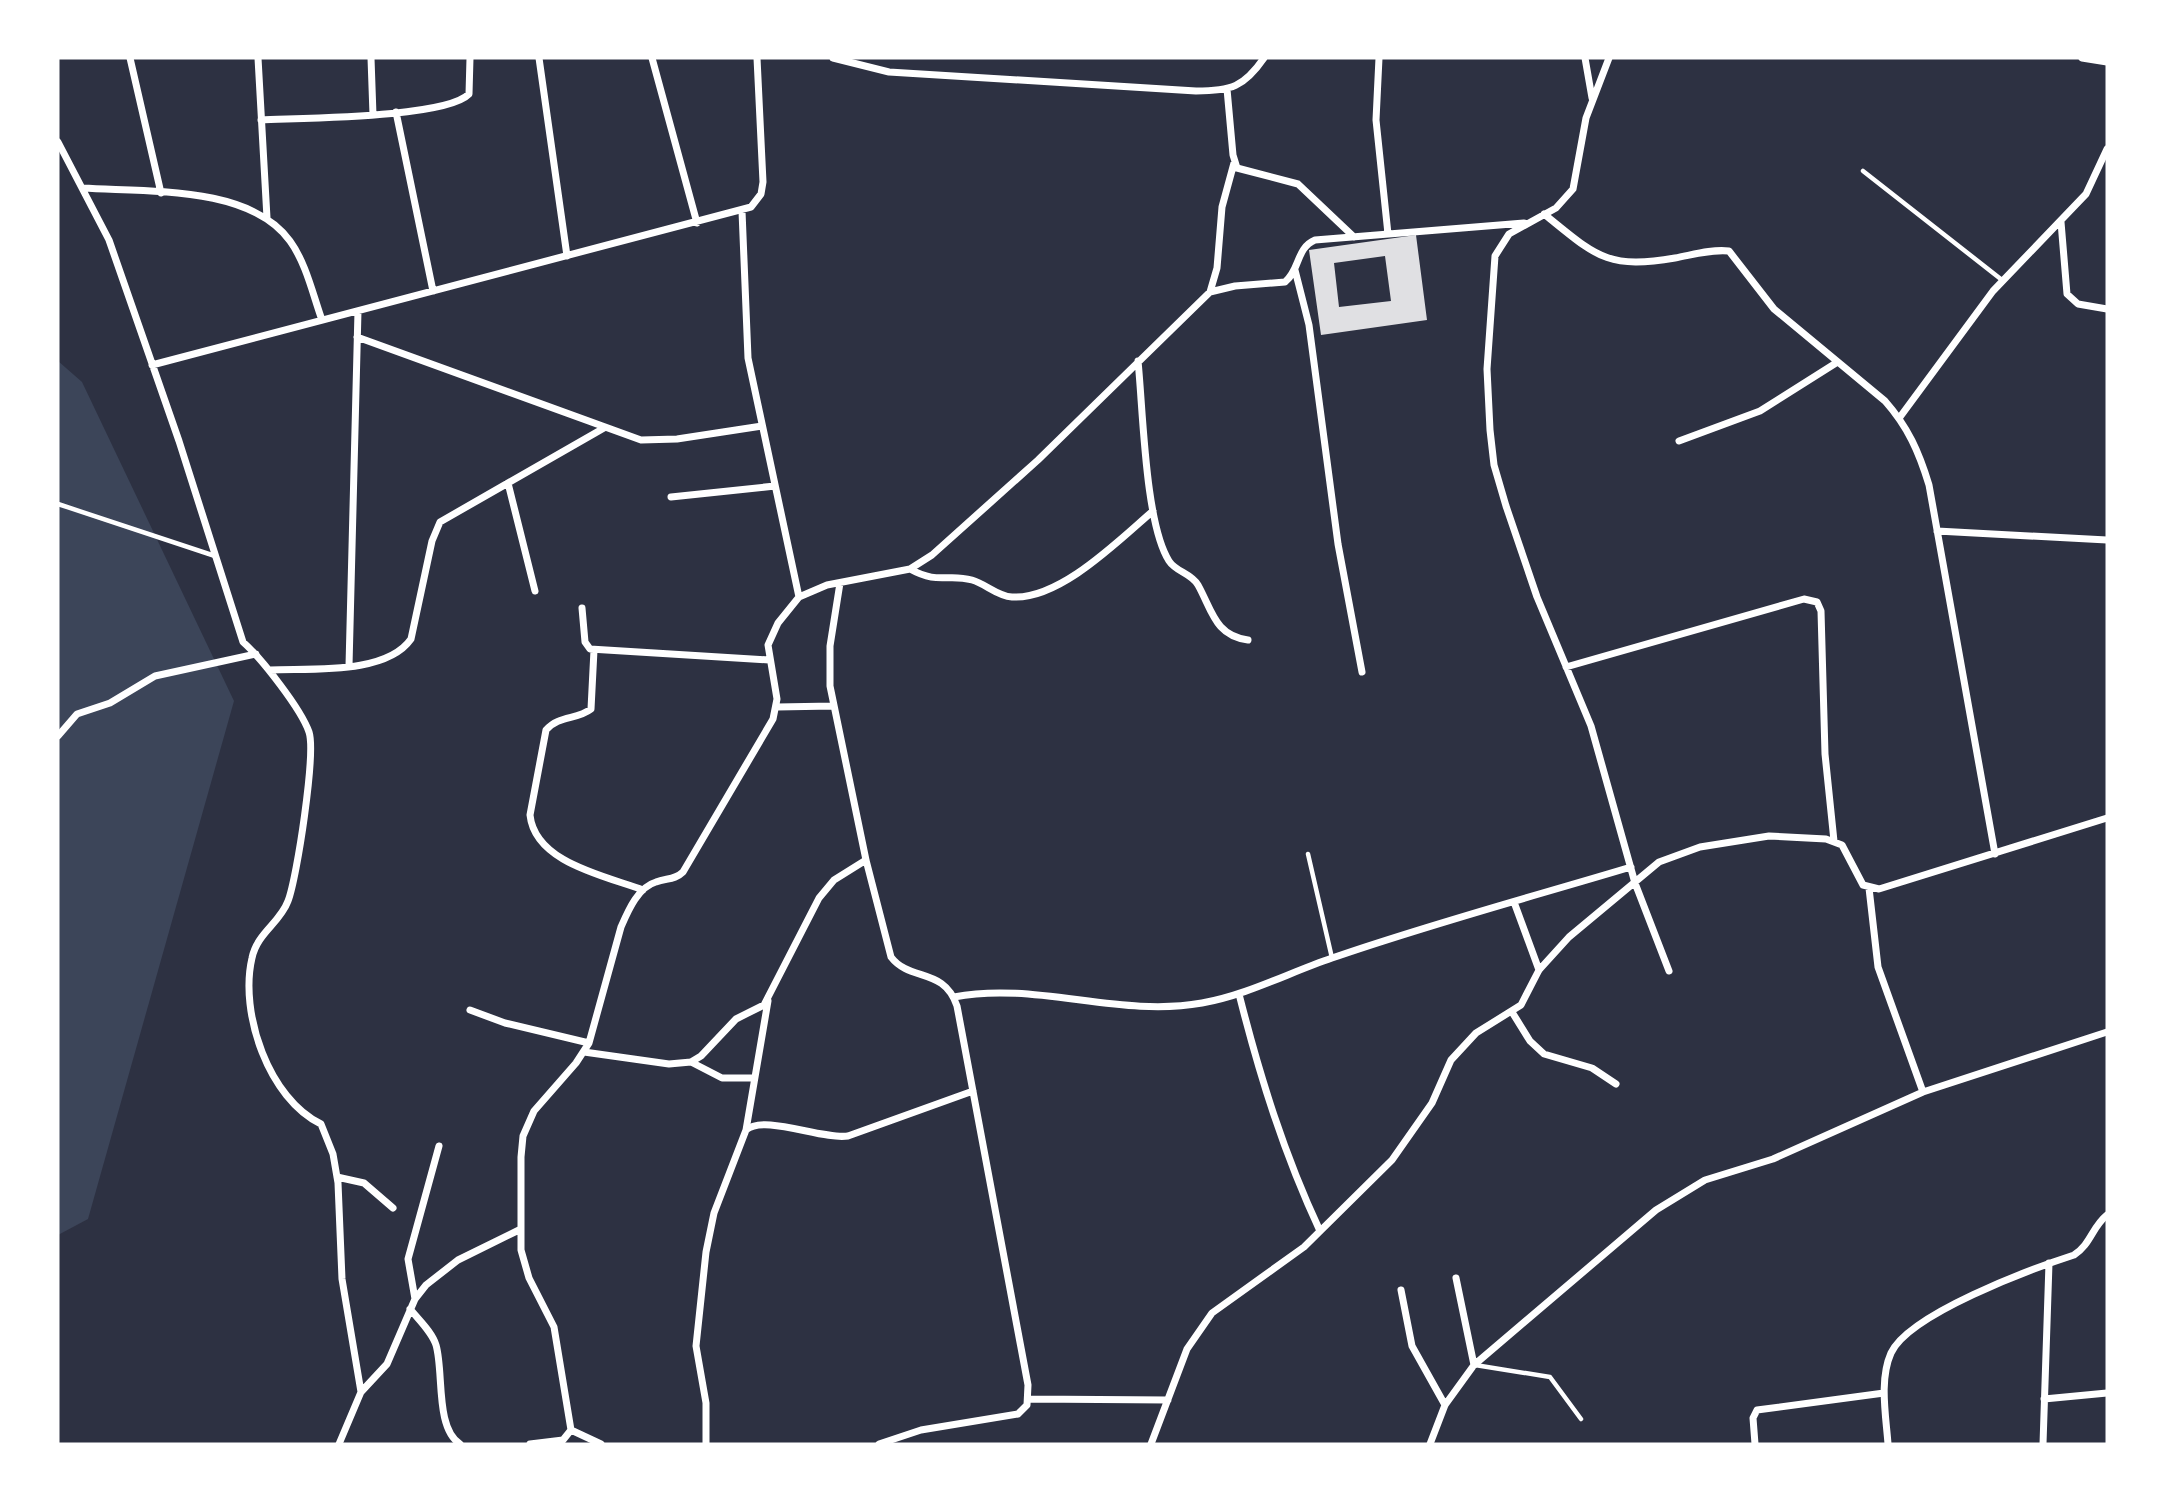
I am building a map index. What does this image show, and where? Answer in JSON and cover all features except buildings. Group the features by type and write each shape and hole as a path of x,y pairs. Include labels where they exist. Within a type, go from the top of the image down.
{"street":[{"path":"130,58 161,193"},
{"path":"258,58 267,218"},
{"path":"371,58 373,115"},
{"path":"261,120 373,115 464,99 470,89 470,58"},
{"path":"539,58 567,257"},
{"path":"652,58 697,223"},
{"path":"152,365 742,211 757,201 763,182 757,58"},
{"path":"833,58 889,72 1196,91 1227,89 1248,79 1264,58"},
{"path":"1379,58 1376,120 1388,234"},
{"path":"1585,58 1592,98"},
{"path":"1609,58 1592,98 1582,134 1573,189 1567,199 1524,223 1500,244 1492,271 1487,369 1490,430 1494,466 1506,506 1591,726 1635,883 1669,971"},
{"path":"2082,58 2107,62"},
{"path":"1210,292 1217,268 1222,207 1234,163 1227,89"},
{"path":"396,112 433,291"},
{"path":"58,142 109,240 243,642 270,670 309,733 308,775 294,883 288,902 261,934 251,960 252,1011 258,1046 285,1096 302,1115 321,1124 333,1154 337,1177 342,1279 361,1392"},
{"path":"1900,417 2002,280 2086,194 2107,149"},
{"path":"1234,163 1247,173 1298,184 1354,237"},
{"path":"83,188 161,193 218,200 250,208 267,218 290,241 322,320"},
{"path":"742,211 746,339 799,597"},
{"path":"1544,214 1590,250 1616,262 1650,262 1729,251 1774,309 1885,401 1900,417 1921,458 1937,531 1995,854"},
{"path":"2060,222 2067,295 2078,304 2107,309"},
{"path":"530,1444 563,1440 571,1430 554,1327 529,1278 519,1230 521,1157 527,1124 534,1111 589,1043 621,927 643,890 683,872 766,733 777,707 769,660 771,633 799,597 816,588 910,569 945,545 1020,477 1210,292 1235,286 1278,285 1291,278 1301,254 1310,243 1524,223"},
{"path":"1295,270 1309,325 1338,544 1363,672"},
{"path":"349,666 358,311"},
{"path":"357,337 546,403 604,428 651,441 762,426"},
{"path":"1138,360 1153,511 1172,564 1196,582 1221,630 1230,636 1248,640"},
{"path":"1679,441 1760,411 1836,363"},
{"path":"270,670 377,662 403,651 411,639 436,529 451,515 604,428"},
{"path":"508,483 535,591"},
{"path":"671,497 775,486"},
{"path":"910,569 933,580 974,580 1005,596 1033,594 1055,586 1096,560 1153,511"},
{"path":"1937,531 2107,540"},
{"path":"840,583 829,668 833,706 866,860 891,957 902,967 937,980 954,998 1028,1399 1023,1411 1018,1414 921,1430 879,1444"},
{"path":"1566,667 1804,599 1817,602 1821,611 1825,754 1834,841"},
{"path":"582,608 586,645 594,650 769,660"},
{"path":"594,650 591,709 582,715 559,719 546,730 530,815 531,826 536,836 557,855 643,890"},
{"path":"58,736 64,725 77,714 110,703 155,676 257,654"},
{"path":"777,707 833,706"},
{"path":"58,718 64,725"},
{"path":"1868,888 1891,887 2107,818"},
{"path":"1151,1444 1187,1349 1212,1312 1304,1247 1392,1160 1411,1137 1432,1103 1451,1060 1463,1045 1521,1005 1539,970 1569,937 1659,862 1722,842 1769,836 1834,841 1842,845 1859,878 1868,888 1878,967 1923,1092"},
{"path":"691,1062 741,1015 762,1007 819,898 834,880 866,860"},
{"path":"954,998 1004,991 1156,1006 1201,1003 1239,994 1332,958 1631,867"},
{"path":"1514,902 1539,970"},
{"path":"706,1444 706,1403 696,1346 706,1252 714,1213 746,1130 769,993"},
{"path":"1239,994 1272,1117 1292,1171 1320,1231"},
{"path":"470,1010 505,1023 589,1043"},
{"path":"1512,1012 1530,1041 1544,1054 1592,1068 1616,1084"},
{"path":"1430,1444 1445,1405 1474,1365 1656,1210 1687,1188 1792,1151 1923,1092 2107,1032"},
{"path":"584,1052 669,1064 691,1062 722,1078 754,1078"},
{"path":"746,1130 759,1124 829,1136 848,1136 973,1091"},
{"path":"415,1299 408,1259 439,1146"},
{"path":"337,1177 364,1183 393,1208"},
{"path":"1888,1444 1884,1392 1891,1354 1906,1332 1939,1312 2085,1248 2098,1222 2107,1215"},
{"path":"339,1444 361,1392 387,1364 410,1309 426,1284 457,1260 519,1230"},
{"path":"2043,1444 2049,1263"},
{"path":"1456,1278 1474,1365"},
{"path":"1402,1290 1412,1346 1445,1405"},
{"path":"410,1309 435,1344 447,1427 451,1436 460,1444"},
{"path":"1755,1444 1753,1418 1757,1410 1884,1392"},
{"path":"2044,1399 2107,1393"},
{"path":"1028,1399 1168,1400"},
{"path":"571,1430 601,1444"}],"lane":[{"path":"1863,171 2002,280"},
{"path":"58,503 215,556"},
{"path":"1308,854 1332,958"},
{"path":"1474,1365 1550,1377 1581,1419"}],"shaded area":[{"path":"58,361 82,382 234,701 88,1219 58,1235"}]}
